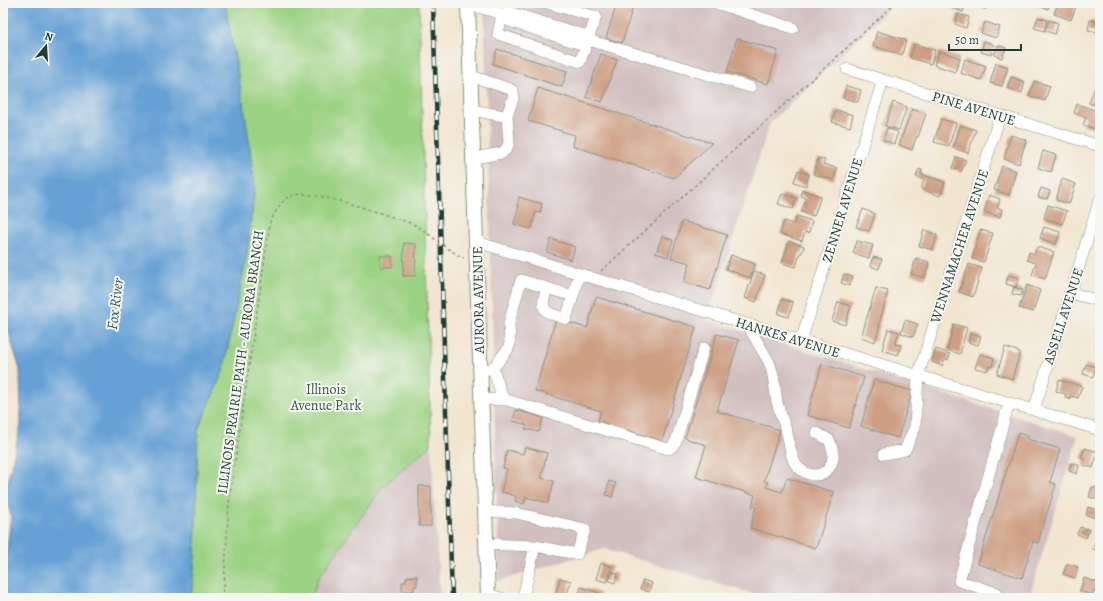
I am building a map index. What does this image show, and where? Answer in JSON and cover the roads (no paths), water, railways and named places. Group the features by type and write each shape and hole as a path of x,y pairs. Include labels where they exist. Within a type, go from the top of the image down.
{"main road":[{"name":"AURORA AVENUE","path":"468,4 477,262 486,370 481,399 488,596"}],"street":[{"path":"499,3 496,13 498,34 580,62 596,17 547,3"},
{"path":"716,3 793,28"},
{"path":"468,4 496,13 509,21 578,43 588,40 750,87"},
{"name":"PINE AVENUE","path":"847,69 1100,146"},
{"path":"471,76 510,89 513,91 514,96 507,115 509,143 507,148 502,153 474,158"},
{"name":"ZENNER AVENUE","path":"801,340 883,80"},
{"path":"472,110 504,116 507,115"},
{"name":"WENNAMACHER AVENUE","path":"884,454 905,450 914,427 918,376 1000,116"},
{"name":"ASSELL AVENUE","path":"1034,410 1100,199"},
{"name":"HANKES AVENUE","path":"477,242 1100,430"},
{"path":"547,288 543,301 544,309 547,313 566,319 579,274"},
{"path":"507,400 502,396 486,370 508,349 510,343 509,323 521,280 573,296"},
{"path":"1071,293 1100,301"},
{"path":"748,325 770,364 778,404 787,432 791,454 797,467 804,472 816,475 824,474 830,467 833,459 833,452 829,440 817,433"},
{"path":"481,399 507,400 668,449 672,448 676,441 704,348"},
{"path":"997,593 959,580 1009,403"},
{"path":"485,512 516,513 585,529 577,554 535,546 486,544"},
{"path":"523,598 535,546"},
{"path":"488,596 501,598"}],"water":[{"name":"Fox River","path":"3,3 225,3 246,120 255,187 246,260 223,371 198,430 195,557 191,598 3,598 3,579 11,516 5,493 21,424 20,370 3,314"}],"railway":[{"path":"433,3 452,598"}],"park label":[{"name":"Illinois Avenue Park","path":"326,398"}]}
